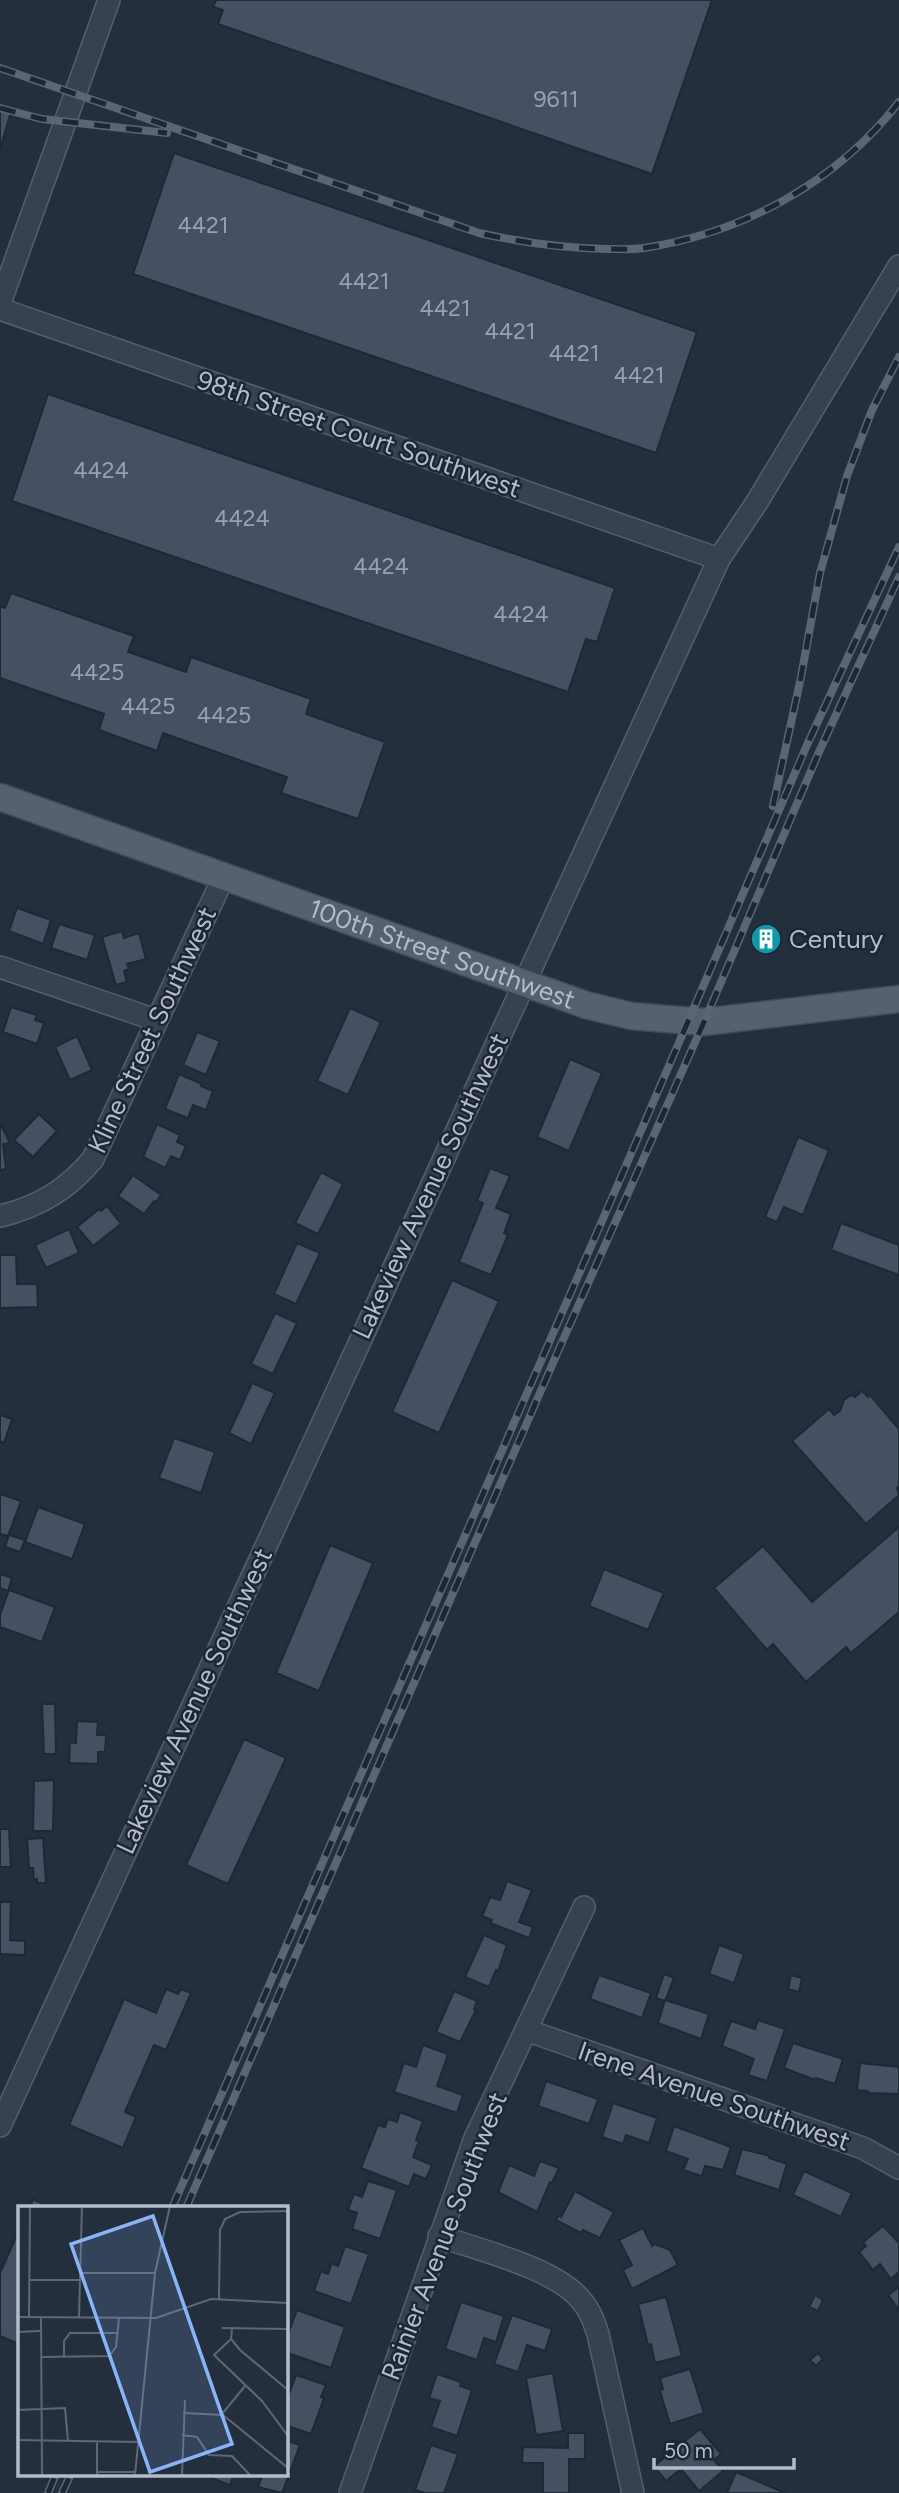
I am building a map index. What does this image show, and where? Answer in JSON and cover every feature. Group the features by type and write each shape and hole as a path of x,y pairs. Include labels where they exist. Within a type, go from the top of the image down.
{"main road":[{"name":"100th Street Southwest","path":"0,797 586,1005 631,1016 704,1022 899,999"}],"street":[{"path":"0,306 109,0"},
{"name":"Lakeview Avenue Southwest","path":"0,2126 719,559 757,502 899,266"},
{"name":"98th Street Court Southwest","path":"0,306 719,559"},
{"name":"Kline Street Southwest","path":"0,1216 33,1207 55,1195 77,1179 93,1159 224,876"},
{"path":"0,967 156,1020"},
{"name":"Rainier Avenue Southwest","path":"350,2493 482,2121 584,1907"},
{"name":"Irene Avenue Southwest","path":"526,2030 863,2148 899,2168"},
{"path":"439,2236 549,2276 581,2300 591,2315 598,2334 632,2493"}],"building":[{"path":"216,0 712,0 652,174 218,24 223,10 213,7"},
{"path":"0,108 11,112 0,149"},
{"path":"174,153 697,332 656,453 133,274"},
{"path":"48,394 615,588 597,642 586,639 568,692 12,501"},
{"path":"11,593 134,636 128,652 186,672 191,657 311,699 306,714 385,742 358,819 281,793 287,777 163,733 157,751 99,730 104,714 0,678 0,606 5,608"},
{"path":"17,908 51,920 43,944 9,931"},
{"path":"59,924 95,935 87,960 51,948"},
{"path":"122,931 124,938 139,933 146,959 127,964 129,969 124,971 127,982 116,985 102,937"},
{"name":"Century","path":"765,931 773,935 768,946 760,943"},
{"path":"11,1007 37,1015 35,1020 44,1023 37,1044 3,1032"},
{"path":"350,1008 381,1022 348,1095 317,1081"},
{"path":"197,1032 220,1041 206,1075 183,1065"},
{"path":"77,1036 92,1070 70,1080 55,1047"},
{"path":"570,1059 602,1073 569,1151 537,1137"},
{"path":"179,1074 213,1091 206,1110 193,1105 188,1118 165,1109"},
{"path":"39,1114 57,1131 33,1157 14,1140"},
{"path":"0,1123 10,1143 3,1144 6,1169 0,1170"},
{"path":"157,1124 180,1135 177,1142 186,1146 180,1160 171,1156 165,1168 143,1157"},
{"path":"798,1137 829,1150 803,1215 784,1207 777,1222 765,1217"},
{"path":"490,1168 510,1176 496,1208 511,1214 504,1233 508,1235 491,1275 459,1262 483,1203 477,1201"},
{"path":"321,1172 343,1184 318,1234 295,1223"},
{"path":"133,1175 161,1195 144,1214 118,1196"},
{"path":"107,1206 121,1224 93,1246 77,1227 99,1209 101,1211"},
{"path":"841,1223 899,1245 899,1275 831,1250"},
{"path":"69,1229 79,1253 46,1268 35,1245"},
{"path":"297,1243 320,1253 296,1304 274,1294"},
{"path":"0,1255 16,1255 17,1284 37,1284 38,1307 0,1308"},
{"path":"452,1280 499,1301 439,1433 392,1412"},
{"path":"275,1313 297,1323 273,1374 251,1364"},
{"path":"252,1383 275,1393 251,1444 229,1433"},
{"path":"862,1391 868,1397 870,1395 899,1429 899,1495 866,1524 792,1441 829,1409 834,1415 840,1411 844,1400 851,1395 855,1397"},
{"path":"0,1415 12,1419 4,1443 0,1441"},
{"path":"174,1438 215,1452 201,1493 159,1478"},
{"path":"0,1494 21,1501 8,1536 0,1534"},
{"path":"38,1507 85,1524 72,1559 25,1542"},
{"path":"899,1527 899,1612 851,1653 846,1647 806,1682 773,1644 767,1650 714,1588 763,1546 812,1602"},
{"path":"9,1535 25,1540 20,1552 5,1547"},
{"path":"330,1545 373,1563 319,1691 276,1673"},
{"path":"604,1569 664,1593 648,1630 589,1606"},
{"path":"0,1574 12,1578 8,1591 0,1588"},
{"path":"9,1590 55,1607 42,1642 0,1627 0,1615"},
{"path":"42,1704 55,1704 56,1754 44,1754"},
{"path":"77,1721 98,1722 97,1735 106,1735 105,1752 98,1752 98,1764 69,1763 70,1742 76,1743"},
{"path":"244,1739 286,1758 228,1884 186,1865"},
{"path":"54,1780 53,1831 33,1831 34,1781"},
{"path":"0,1829 9,1829 11,1867 0,1867"},
{"path":"43,1838 46,1883 37,1883 37,1879 34,1880 33,1868 29,1868 27,1839"},
{"path":"507,1881 532,1890 519,1922 533,1927 529,1938 490,1923 492,1920 482,1916 490,1897 500,1900"},
{"path":"0,1902 11,1902 10,1940 25,1941 25,1955 0,1954"},
{"path":"484,1935 507,1945 489,1987 465,1977"},
{"path":"719,1945 744,1954 734,1983 709,1974"},
{"path":"664,1974 674,1978 665,2001 656,1998"},
{"path":"599,1975 651,1993 642,2018 590,1999"},
{"path":"791,1975 802,1978 799,1992 788,1989"},
{"path":"166,1989 178,1994 181,1989 191,1993 166,2050 154,2045 125,2112 136,2117 123,2148 69,2125 124,1999 156,2013"},
{"path":"454,1991 477,2001 476,2010 460,2042 436,2032"},
{"path":"665,2000 709,2014 701,2039 658,2023"},
{"path":"758,2020 785,2029 767,2081 748,2075 754,2059 722,2046 731,2021 755,2029"},
{"path":"793,2043 843,2059 835,2084 816,2078 815,2080 784,2068"},
{"path":"423,2045 448,2054 437,2086 463,2095 457,2113 394,2092 404,2063 416,2067"},
{"path":"860,2063 899,2067 899,2094 857,2090"},
{"path":"546,2081 598,2099 589,2124 538,2106"},
{"path":"613,2103 657,2118 649,2143 626,2135 623,2144 602,2137"},
{"path":"400,2112 423,2121 413,2157 432,2165 426,2179 414,2174 409,2187 361,2168 378,2125 385,2127 388,2119 397,2122"},
{"path":"674,2126 731,2147 723,2170 705,2166 702,2176 683,2170 688,2159 666,2151"},
{"path":"742,2149 770,2156 769,2158 787,2164 779,2190 734,2175"},
{"path":"540,2161 559,2168 537,2212 498,2192 509,2165 534,2176"},
{"path":"804,2171 852,2193 841,2217 793,2195"},
{"path":"368,2181 397,2190 380,2239 352,2229 357,2213 348,2210 354,2194 362,2197"},
{"path":"575,2191 614,2212 600,2238 583,2230 581,2233 556,2220 559,2215 561,2217"},
{"path":"33,2199 48,2206 31,2206"},
{"path":"883,2226 899,2243 899,2272 891,2279 880,2264 873,2270 859,2252 866,2246 863,2242"},
{"path":"643,2228 652,2246 655,2244 670,2250 678,2265 632,2289 623,2270 632,2265 619,2240"},
{"path":"18,2232 18,2344 0,2336 0,2273"},
{"path":"345,2246 369,2254 351,2304 314,2291 321,2271 328,2274 332,2263 338,2266"},
{"path":"899,2287 899,2310 888,2295"},
{"path":"815,2295 823,2300 818,2311 809,2307"},
{"path":"666,2297 682,2356 655,2363 638,2304"},
{"path":"461,2302 504,2316 496,2342 484,2338 477,2360 445,2349"},
{"path":"297,2310 345,2327 331,2368 287,2353 287,2337"},
{"path":"512,2315 552,2329 545,2351 527,2345 518,2372 494,2364"},
{"path":"818,2353 823,2359 816,2366 810,2360"},
{"path":"690,2369 704,2413 670,2424 660,2391 663,2389 660,2378"},
{"path":"553,2373 563,2431 536,2435 526,2378"},
{"path":"437,2374 461,2382 460,2386 472,2390 457,2436 431,2427 440,2401 429,2398"},
{"path":"296,2375 326,2385 311,2434 287,2426 287,2400"},
{"path":"700,2429 721,2454 714,2460 723,2471 699,2491 681,2469 666,2481 654,2466"},
{"path":"568,2433 585,2433 585,2459 569,2459 569,2493 543,2493 543,2463 522,2463 523,2447 568,2448"},
{"path":"287,2441 300,2445 282,2493 258,2487 262,2476 287,2476"},
{"path":"431,2445 458,2454 444,2493 415,2490"},
{"path":"736,2472 785,2493 727,2493"},
{"path":"206,2476 233,2476 230,2485"}],"railway":[{"path":"0,68 479,233 512,240 590,248 639,249 681,241 752,216 817,179 847,156 874,131 899,102"},
{"path":"0,108 42,119 167,133"},
{"path":"773,806 820,573 847,476 872,410 899,357"},
{"path":"173,2206 807,745 899,547"},
{"path":"187,2206 704,1022 819,752 899,577"},
{"path":"48,2493 55,2476"},
{"path":"62,2493 70,2476"}],"place":[{"name":"Century","path":"766,939"}]}
